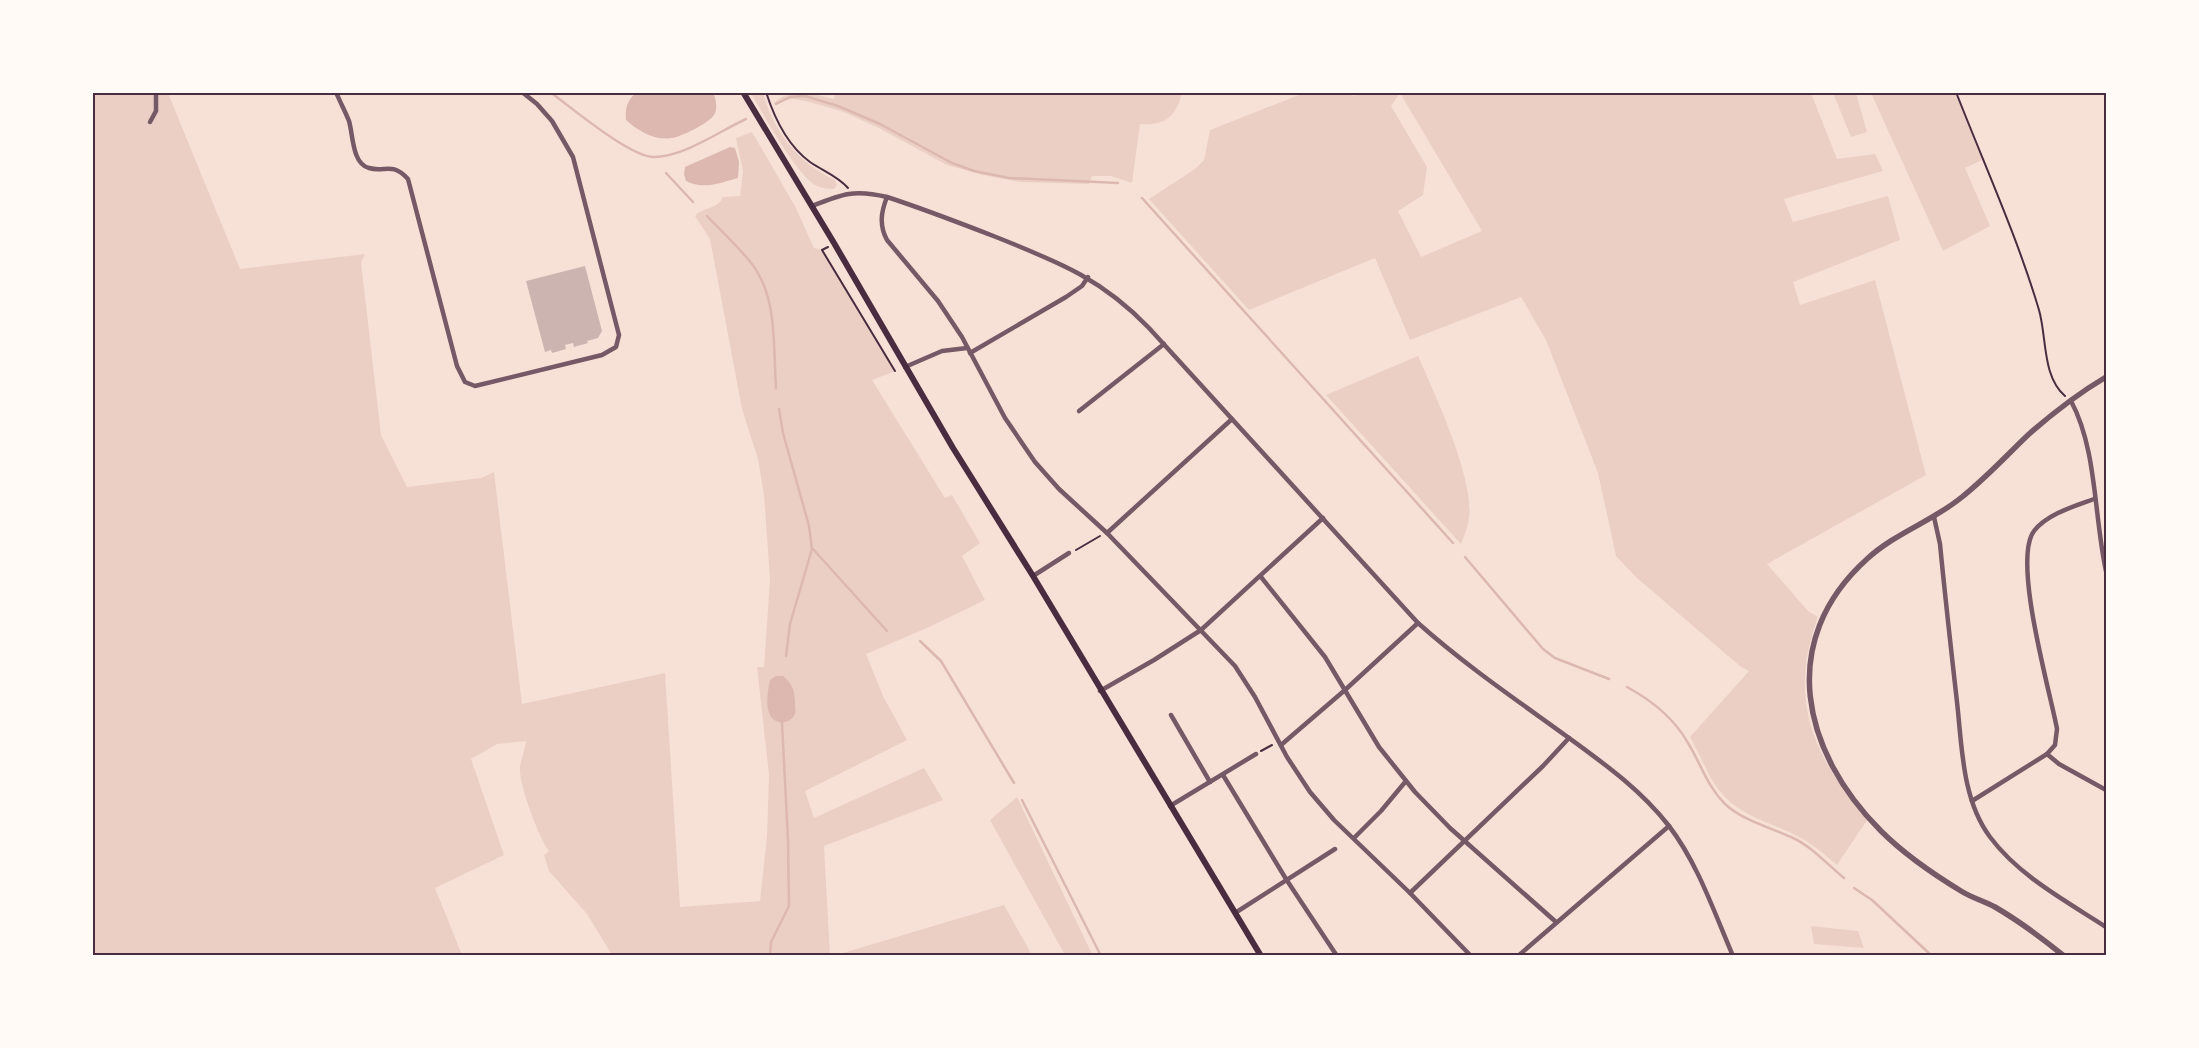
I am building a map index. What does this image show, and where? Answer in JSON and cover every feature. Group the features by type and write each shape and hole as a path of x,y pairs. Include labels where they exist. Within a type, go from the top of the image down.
{"main road":[{"path":"743,92 812,206 905,367 1261,956"}],"street":[{"path":"150,122 156,112 156,92"},
{"path":"336,92 346,114 356,155 361,164 368,168 396,170 408,178 456,366 465,382 475,386 602,355 611,351 618,342 618,327 573,157 552,121 537,104 522,92"},
{"path":"812,206 851,192 888,197 1054,260 1088,277 1126,305 1164,344 1418,623 1465,662 1634,787 1669,826 1692,863 1733,956"},
{"path":"888,197 882,214 883,232 938,301 969,351 997,405 1023,447 1059,489 1107,533 1235,666 1310,792 1334,820 1410,893 1471,956"},
{"path":"905,367 942,351 969,351 1066,297 1082,286 1088,277"},
{"path":"1079,411 1164,344"},
{"path":"2064,956 2015,920 1994,907 1962,892 1897,846 1869,818 1842,784 1826,756 1815,725 1810,692 1811,660 1816,639 1830,605 1852,574 1885,545 1934,517 1973,488 2029,435 2106,376"},
{"path":"2071,401 2081,421 2087,444 2106,571"},
{"path":"1107,533 1232,419"},
{"path":"1972,801 2047,754 2055,745 2057,729 2031,598 2027,560 2029,540 2034,532 2048,520 2094,499"},
{"path":"1934,517 1940,544 1966,778 1972,801 1989,836 2014,863 2044,887 2106,927"},
{"path":"1100,691 1201,630 1323,518"},
{"path":"1033,576 1069,553"},
{"path":"1261,576 1325,657 1375,741 1406,781 1432,810 1556,922"},
{"path":"1280,743 1346,690 1418,623"},
{"path":"1171,715 1210,782"},
{"path":"1410,893 1569,738"},
{"path":"1170,806 1256,754"},
{"path":"2047,754 2067,769 2106,790"},
{"path":"1223,775 1286,879 1337,956"},
{"path":"1354,838 1381,811 1406,781"},
{"path":"1518,956 1669,826"},
{"path":"1235,913 1335,849"}],"path":[{"path":"766,92 779,122 800,154 842,182 851,192"},
{"path":"1956,92 2017,248 2039,311 2049,368 2054,383 2071,401"},
{"path":"822,250 895,371"},
{"path":"1069,553 1107,533"},
{"path":"1256,754 1280,743"}],"shaded area":[{"path":"637,92 713,93 716,101 716,110 714,115 701,126 688,132 666,139 653,137 626,120 627,105"},
{"path":"835,92 1182,93 1173,114 1168,118 1156,123 1140,124 1132,183 1111,176 1092,176 1089,184 1020,182 983,175 947,165 877,127 841,111 806,101 791,99 773,104 786,95 802,93 834,99"},
{"path":"93,93 168,93 240,269 365,254 361,262 381,435 407,487 481,478 494,472 522,704 665,673 680,907 760,901 767,836 769,775 757,667 764,667 770,579 764,495 758,459 742,409 710,239 695,216 717,204 723,197 740,196 743,171 736,138 752,132 795,206 814,248 822,250 895,371 872,380 945,498 952,495 980,543 962,556 985,600 927,628 866,654 883,696 907,740 805,791 814,818 924,768 943,800 824,846 830,955 612,955 587,914 549,871 544,855 549,851 530,810 520,775 526,741 497,744 471,759 504,855 435,888 462,955 93,956"},
{"path":"751,93 763,93 774,121 789,145 810,165 835,180 837,185 834,189 817,186 804,176 779,141"},
{"path":"1304,93 1351,93 1353,96 1361,93 1400,93 1811,93 1837,159 1875,154 1883,171 1784,199 1793,222 1888,196 1900,240 1793,282 1800,305 1875,280 1926,475 1767,564 1808,611 1818,617 1809,647 1805,675 1806,701 1811,726 1820,750 1833,773 1848,797 1867,820 1837,865 1801,838 1761,820 1732,804 1718,789 1709,775 1690,737 1749,671 1741,667 1637,578 1616,556 1598,473 1546,340 1521,297 1410,340 1375,258 1249,310 1149,199 1195,169 1204,160 1210,130","holes":["1400,93 1482,231 1421,257 1398,211 1423,195 1427,167 1391,106"]},
{"path":"1833,93 1856,93 1867,132 1851,137"},
{"path":"1871,93 1956,93 1982,160 1965,168 1990,226 1943,251"},
{"path":"730,147 735,148 739,162 738,178 718,184 705,185 692,184 686,181 685,167"},
{"path":"1418,356 1452,436 1466,482 1469,518 1461,544 1326,395"},
{"path":"776,676 783,676 789,681 794,691 795,714 793,718 786,722 775,721 768,711 767,698 770,680"},
{"path":"1017,797 1092,954 1090,955 1065,955 990,820"},
{"path":"1004,905 1032,955 836,955"},
{"path":"1811,926 1858,931 1864,948 1814,944"}],"building":[{"path":"585,266 602,331 598,338 587,341 588,343 574,347 573,343 565,345 566,349 552,353 551,350 545,352 526,281"}],"waterway":[{"path":"550,92 616,141 644,155 654,157 677,153 746,119"},
{"path":"776,104 790,97 805,96 838,106 880,124 952,163 974,171 1009,178 1118,183"},
{"path":"666,173 693,202"},
{"path":"1142,198 1453,543"},
{"path":"707,216 752,264 760,277 766,292 773,323 776,388"},
{"path":"779,409 783,433 809,526 812,549 790,624 786,656"},
{"path":"813,549 887,631"},
{"path":"1465,557 1543,649 1555,658 1609,679"},
{"path":"920,641 941,661 1014,783"},
{"path":"1627,687 1653,704 1676,726 1688,743 1713,790 1725,804 1749,820 1800,841 1844,878"},
{"path":"770,956 771,942 789,906 788,840 782,723"},
{"path":"1022,800 1101,956"},
{"path":"1854,888 1872,900 1932,956"}]}
